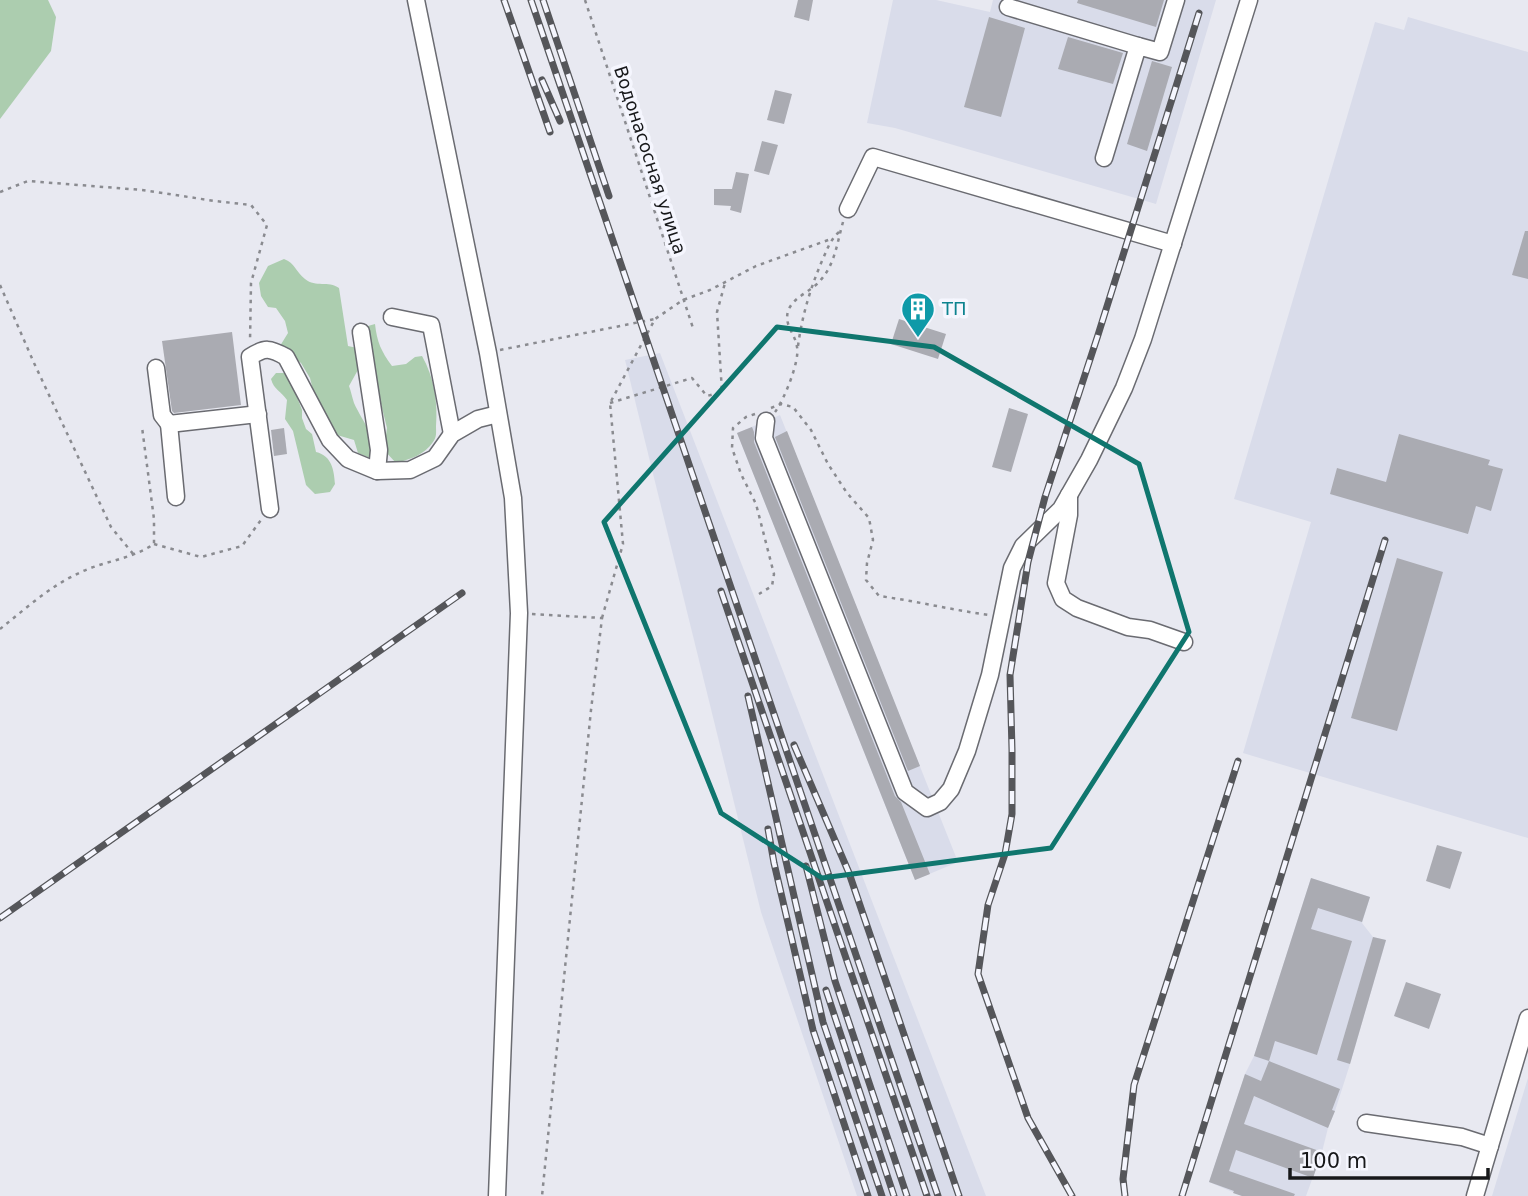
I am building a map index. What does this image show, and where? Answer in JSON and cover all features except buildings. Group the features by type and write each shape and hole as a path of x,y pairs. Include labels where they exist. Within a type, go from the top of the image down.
{"street":[{"path":"416,0 488,353 513,498 519,613 497,1196"},
{"path":"1008,7 1160,52 1176,0"},
{"path":"764,414 764,438 905,792 927,808 940,802 951,789 967,751 990,675 1012,568 1023,546 1061,509 1089,460 1124,388 1143,339 1249,0"},
{"path":"1104,158 1138,46"},
{"path":"848,209 873,157 1173,244"},
{"path":"392,317 430,325 452,435"},
{"path":"361,332 379,450 377,471"},
{"path":"270,509 250,357 261,350 273,350 286,357 330,440 348,459 377,471 410,470 435,458 452,435 478,419 498,414"},
{"path":"156,368 162,415 169,424 176,497"},
{"path":"169,424 258,414"},
{"path":"1069,495 1069,515 1056,583 1063,599 1077,608 1128,627 1150,630 1184,642"},
{"path":"1475,1196 1528,1018"},
{"path":"1366,1123 1462,1137 1490,1146"}],"path":[{"name":"Водонасосная улица","path":"585,0 693,328"},
{"path":"0,192 28,181 142,190 251,205 267,225 251,283 250,357"},
{"path":"798,350 787,326 788,310 819,282 833,262 848,209"},
{"path":"488,353 654,320 683,300 710,290 756,266 831,239 840,231"},
{"path":"759,594 772,586 774,573 756,503 741,474 732,448 733,428 746,417 764,414 781,404 792,376 809,290 831,239"},
{"path":"610,403 692,378 707,396 722,392 717,312 724,283"},
{"path":"0,285 111,527 134,555"},
{"path":"542,1196 590,710 602,618 623,544 610,403 654,320"},
{"path":"764,414 781,404 793,407 811,430 828,464 847,493 869,518 873,540 866,580 878,596 1002,617"},
{"path":"142,427 154,519 154,544"},
{"path":"0,629 36,600 77,573 141,553 154,544 201,556 242,546 270,509"},
{"path":"519,613 602,618"}],"highlighted area":[{"path":"777,327 934,347 1139,464 1189,632 1051,848 822,878 721,813 604,522"}],"shaded area":[{"path":"893,0 936,0 990,12 993,0 1216,0 1156,204 895,128 867,123"},
{"path":"1408,17 1528,52 1528,838 1243,753 1311,522 1234,499 1375,22 1404,30"},
{"path":"660,353 986,1196 857,1196 761,912 625,360"},
{"path":"780,415 958,862 915,880 737,433"},
{"path":"1311,878 1370,897 1362,923 1373,937 1386,940 1350,1064 1306,1196 1242,1196 1209,1182 1245,1074 1254,1056"},
{"path":"1528,1078 1528,1196 1492,1196"}],"green space":[{"path":"0,0 48,0 56,17 51,51 0,119"},
{"path":"284,259 309,282 331,284 339,288 348,346 357,348 359,368 349,386 354,403 370,435 370,458 358,453 354,440 337,435 317,406 310,378 301,363 280,346 288,333 285,321 276,308 268,307 261,296 259,283 268,266"},
{"path":"375,324 380,346 392,366 406,364 415,357 422,356 430,372 436,399 434,440 421,453 396,463 384,450 387,428 367,335 368,326"},
{"path":"276,373 285,373 292,384 306,429 312,434 316,452 326,457 331,464 335,484 330,492 315,494 306,485 293,431 285,419 287,400 271,379"}],"railway":[{"path":"504,0 550,132"},
{"path":"531,0 938,1196"},
{"path":"543,0 609,196"},
{"path":"1072,1196 1028,1118 978,974 988,905 1005,854 1012,814 1010,675 1028,562 1045,497 1199,13"},
{"path":"542,80 560,121"},
{"path":"1182,1196 1385,540"},
{"path":"721,591 927,1196"},
{"path":"0,918 462,593"},
{"path":"748,696 823,1022 882,1196"},
{"path":"794,745 849,873 959,1196"},
{"path":"1125,1196 1123,1179 1134,1085 1238,761"},
{"path":"768,829 813,1030 868,1196"},
{"path":"806,866 835,981 907,1196"},
{"path":"826,990 894,1196"}],"place":[{"name":"ТП","path":"918,339"}]}
